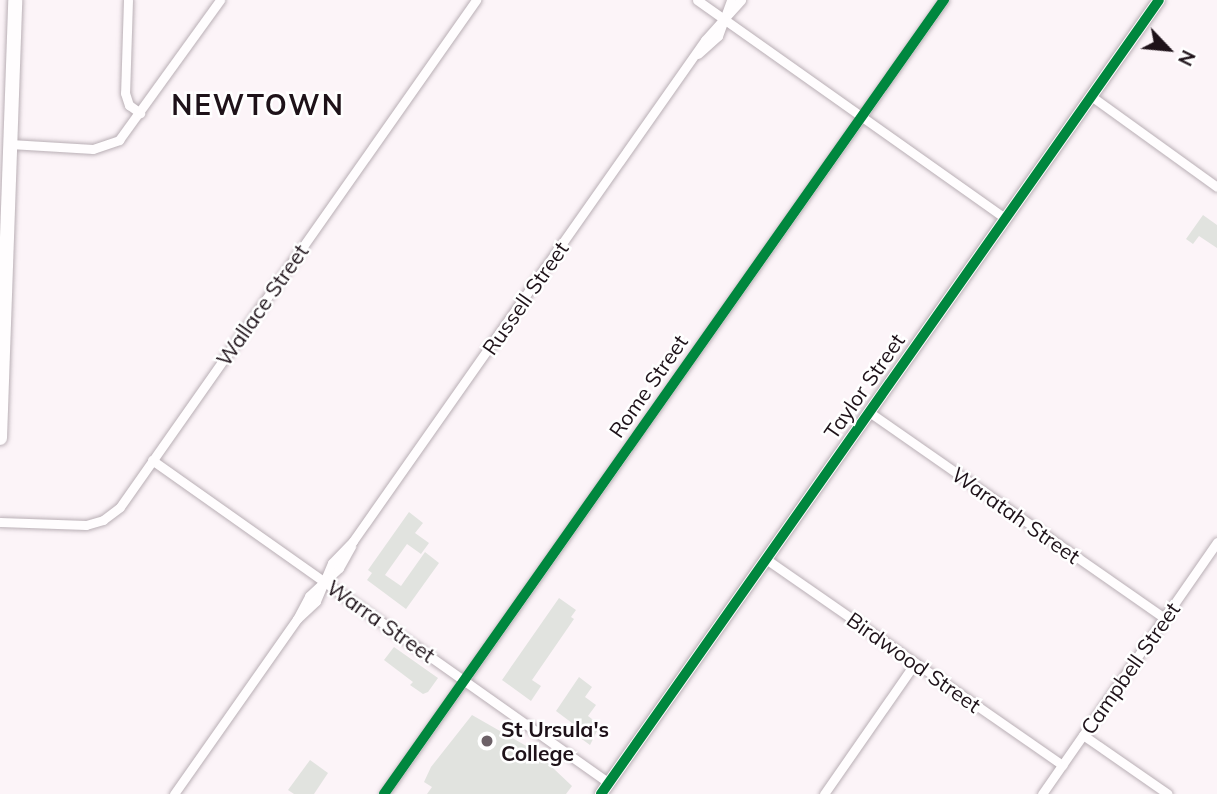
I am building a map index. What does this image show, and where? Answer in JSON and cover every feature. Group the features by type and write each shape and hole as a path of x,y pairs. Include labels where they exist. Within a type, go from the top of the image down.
{"main road":[{"path":"0,438 15,0"}],"street":[{"path":"128,0 125,93 129,105 140,113"},
{"path":"9,144 106,147 120,140 220,0"},
{"name":"Wallace Street","path":"0,522 86,524 103,520 120,507 476,0"},
{"path":"697,0 1006,218"},
{"name":"Russell Street","path":"723,19 731,0"},
{"name":"Russell Street","path":"174,794 297,619 310,610 324,582 345,560 353,541 697,55 723,19 741,0"},
{"name":"Rome Street","path":"384,794 944,0"},
{"name":"Taylor Street","path":"601,794 1159,0"},
{"path":"1091,96 1217,187"},
{"name":"Waratah Street","path":"869,412 1164,618"},
{"name":"Warra Street","path":"152,460 609,782"},
{"name":"Campbell Street","path":"1042,794 1217,542"},
{"name":"Birdwood Street","path":"766,559 1062,765"},
{"path":"824,794 915,663"},
{"path":"1083,735 1168,794"}],"building":[{"path":"1203,215 1217,225 1217,248 1199,236 1193,244 1186,239"},
{"path":"409,512 423,523 415,533 429,543 421,554 407,544 385,575 401,586 425,552 439,563 406,609 367,580 372,573 368,570"},
{"path":"559,598 576,610 571,617 574,619 532,680 541,686 531,701 502,680"},
{"path":"394,647 438,678 428,692 423,694 410,685 413,682 384,660"},
{"path":"579,677 592,687 585,697 596,705 588,716 600,725 590,745 572,732 576,726 556,711"},
{"name":"St Ursula's College","path":"472,715 535,751 572,786 566,794 427,794 432,787 424,782 431,767"},
{"path":"310,760 328,773 314,794 294,794 288,790"}],"cycle path":[{"path":"384,794 944,0"},
{"path":"601,794 1159,0"}],"place":[{"name":"St Ursula's College","path":"487,741"}],"district":[{"name":"NEWTOWN","path":"258,105"}]}
